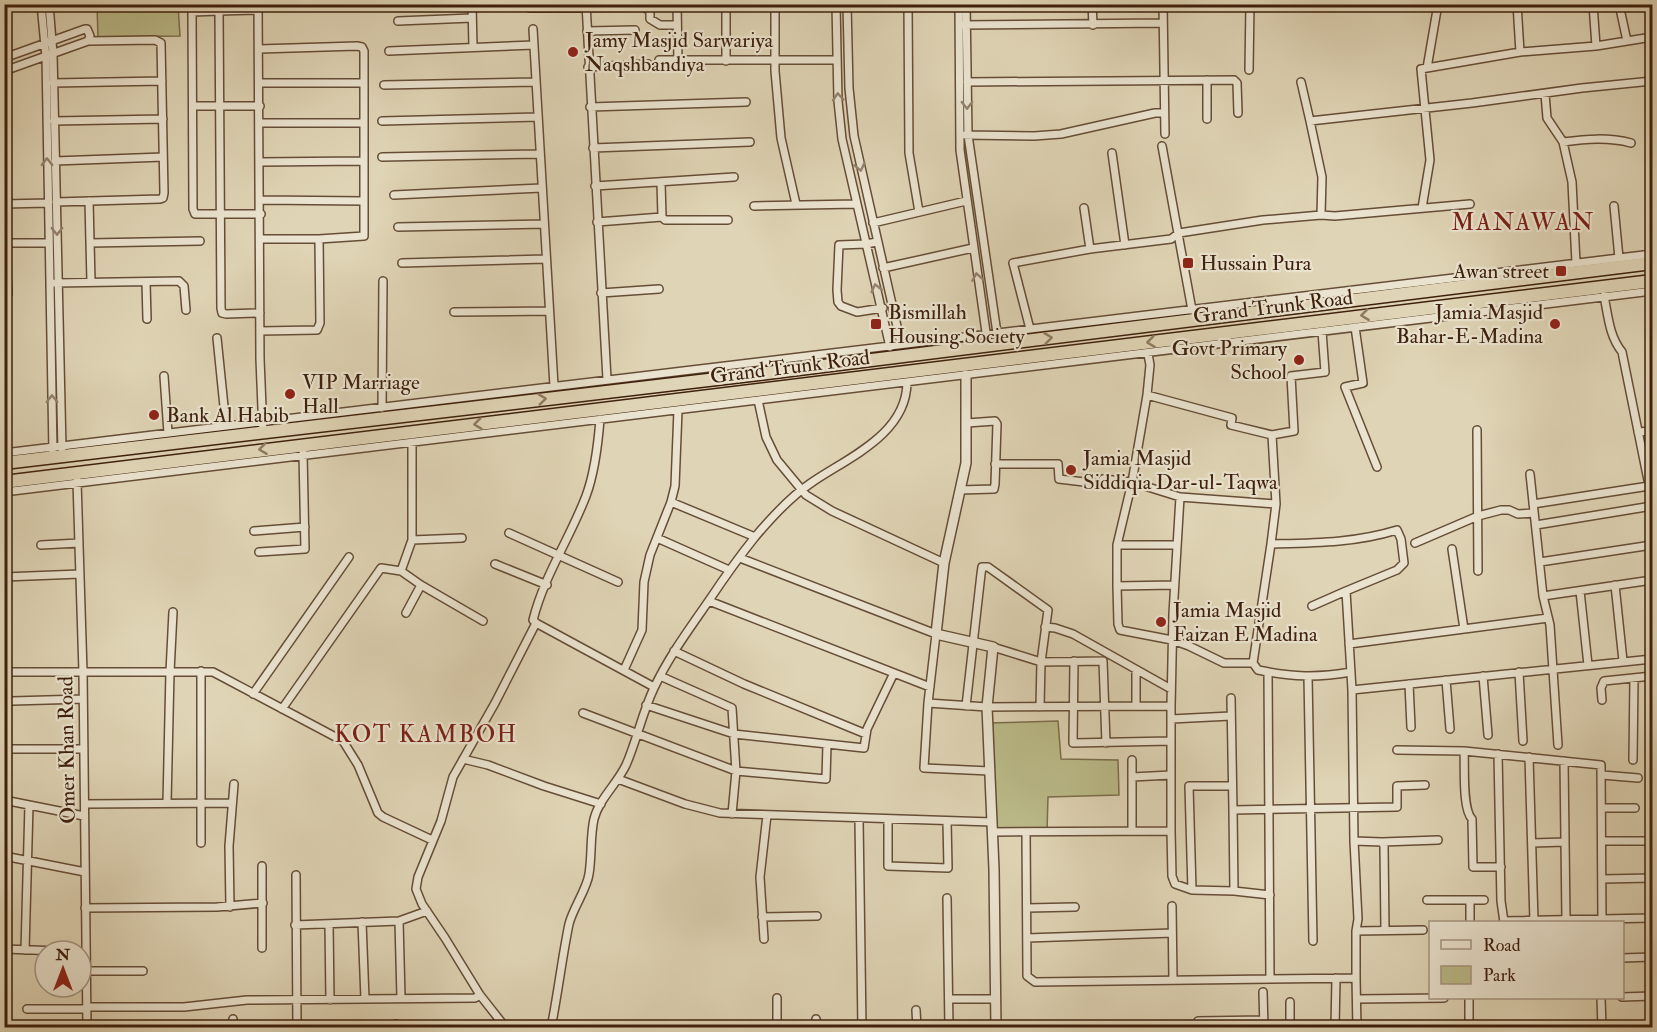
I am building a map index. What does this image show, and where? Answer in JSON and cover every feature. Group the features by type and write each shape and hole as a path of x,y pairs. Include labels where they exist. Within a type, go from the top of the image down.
{"highway":[{"name":"Grand Trunk Road","path":"4,463 58,452 262,427 321,426 683,377 759,374 784,364 1314,302 1608,264 1653,263"},
{"name":"Grand Trunk Road","path":"4,482 76,478 302,450 323,442 345,445 1314,329 1653,281"},
{"path":"1314,302 1314,329"},
{"path":"759,374 759,395"},
{"path":"321,426 323,442"}],"street":[{"path":"41,4 48,42"},
{"path":"49,4 48,243 53,283"},
{"path":"472,4 473,47"},
{"path":"677,4 678,61"},
{"path":"726,4 726,61"},
{"path":"775,4 781,138 796,204"},
{"path":"836,4 836,60 841,131 891,351 901,344 987,340 997,333 1192,310 1314,302"},
{"path":"847,4 851,114 901,344"},
{"path":"908,4 909,153 919,212"},
{"path":"958,4 967,82 968,135 997,333"},
{"path":"966,4 962,25 959,135 966,201 987,340"},
{"path":"1092,4 1093,25"},
{"path":"1162,4 1165,134"},
{"path":"1249,70 1250,4"},
{"path":"1427,68 1438,4"},
{"path":"1517,4 1520,52"},
{"path":"1593,4 1596,46"},
{"path":"1619,4 1627,41"},
{"path":"529,8 640,6 648,9 650,19 656,24 677,25"},
{"path":"261,214 195,214 194,212 192,12 258,7 261,200 262,427"},
{"path":"586,7 607,380"},
{"path":"219,11 222,313 261,313"},
{"path":"398,21 472,18"},
{"path":"962,25 1163,23"},
{"path":"5,57 85,29 90,36 88,41"},
{"path":"533,29 554,386"},
{"path":"587,31 635,30"},
{"path":"1422,208 1430,160 1421,69 1520,52 1596,46 1653,37"},
{"path":"4,71 88,41 158,41 161,44 163,198 4,204"},
{"path":"389,51 534,45"},
{"path":"259,49 362,47 364,83 364,236 359,238 261,239"},
{"path":"49,56 53,82 56,202 53,283 58,452"},
{"path":"659,60 836,60"},
{"path":"588,67 648,63"},
{"path":"1207,80 1207,119"},
{"path":"53,82 162,81"},
{"path":"967,82 1237,81 1238,113"},
{"path":"1310,121 1653,81"},
{"path":"384,86 536,82"},
{"path":"1301,82 1322,177 1321,215"},
{"path":"259,83 364,83"},
{"path":"1545,94 1547,118 1563,142 1572,182 1576,263"},
{"path":"590,107 746,102"},
{"path":"193,106 260,106"},
{"path":"959,135 1048,135 1164,113"},
{"path":"382,121 538,117"},
{"path":"54,121 163,119"},
{"path":"260,123 364,123"},
{"path":"1563,142 1595,139 1631,143"},
{"path":"593,148 750,142"},
{"path":"1162,146 1192,310"},
{"path":"1112,153 1125,245"},
{"path":"382,157 540,154"},
{"path":"55,161 163,158"},
{"path":"260,162 364,161"},
{"path":"595,186 734,177"},
{"path":"661,182 662,217"},
{"path":"394,195 542,188"},
{"path":"261,200 364,201"},
{"path":"89,201 91,282"},
{"path":"873,223 966,201"},
{"path":"48,203 56,202"},
{"path":"754,206 857,204"},
{"path":"1030,329 1013,263 1090,249 1171,239 1179,233 1263,220 1470,204"},
{"path":"1614,206 1619,258"},
{"path":"1084,208 1090,249"},
{"path":"597,222 662,217 665,220 728,220"},
{"path":"398,227 544,224"},
{"path":"260,331 317,330 319,327 319,239"},
{"path":"90,243 200,241"},
{"path":"877,242 839,245 837,297 841,306 853,312 891,306"},
{"path":"8,294 5,243 48,243"},
{"path":"883,268 973,248"},
{"path":"1551,271 1576,263 1608,264 1619,258 1653,254"},
{"path":"402,262 546,259"},
{"path":"53,283 179,280 183,282 186,310"},
{"path":"382,408 383,281"},
{"path":"146,282 147,319"},
{"path":"601,294 659,289"},
{"path":"260,552 303,550 306,547 302,450 345,445 412,442 431,434 678,410 759,395 907,382 1148,354 1314,329 1355,327 1652,291"},
{"path":"1604,296 1615,344 1622,352 1638,432 1649,470 1649,486 1653,500"},
{"path":"454,312 549,311"},
{"path":"1355,327 1363,383 1345,387 1377,467"},
{"path":"1147,395 1232,418 1231,425 1272,435 1294,431 1291,376 1325,372 1314,329"},
{"path":"217,338 225,426"},
{"path":"1148,354 1150,365 1147,395 1118,545 1117,586 1120,630 1172,640 1224,663 1253,663"},
{"path":"4,453 58,452 168,433 225,426 262,427 382,408 554,386 607,380 683,377 784,364"},
{"path":"966,375 966,463 944,563 928,703 924,768 990,771"},
{"path":"164,376 168,433"},
{"path":"552,1028 570,923 589,876 594,819 626,764 646,705 660,676 674,651 729,570 755,537 779,510 802,490 859,454 876,440 894,419 903,403 907,382"},
{"path":"759,395 766,437 777,460 802,490 832,511 944,563"},
{"path":"624,670 642,630 644,582 650,555 675,486 678,410"},
{"path":"600,419 598,452 586,496 533,620 654,687"},
{"path":"960,490 994,489 996,422 967,423"},
{"path":"1477,429 1478,571"},
{"path":"1638,432 1653,431"},
{"path":"1272,435 1276,504 1253,663 1258,670 1308,677 1351,672"},
{"path":"401,571 408,557 412,540 412,442"},
{"path":"996,464 1058,464 1059,479 1101,484 1103,479 1132,482 1180,497 1276,504"},
{"path":"1530,474 1548,618 1558,745"},
{"path":"4,492 76,478"},
{"name":"Omer Khan Road","path":"76,478 83,672 84,939"},
{"path":"1533,504 1649,486"},
{"path":"1180,497 1172,640 1172,876 1175,884 1192,890 1270,895"},
{"path":"671,502 755,537"},
{"path":"1536,525 1653,506"},
{"path":"1416,543 1478,516 1501,510 1509,510 1518,514 1534,513"},
{"path":"254,531 305,527"},
{"path":"1271,544 1332,543 1378,536 1397,530 1401,539 1404,563 1397,570 1312,606"},
{"path":"509,533 618,582"},
{"path":"412,540 462,538"},
{"path":"657,538 729,570"},
{"path":"41,545 79,543"},
{"path":"1118,545 1177,545"},
{"path":"1540,562 1653,545"},
{"path":"1452,549 1464,629"},
{"path":"253,694 349,556"},
{"path":"740,558 936,634 993,647 1041,662 1103,661 1106,742"},
{"path":"495,564 547,585"},
{"path":"966,706 982,567 988,567 1048,610 1041,662 1040,707"},
{"path":"282,710 381,568 401,571 483,621"},
{"path":"4,577 80,574"},
{"path":"1544,596 1652,580 1653,593"},
{"path":"406,614 421,585"},
{"path":"1117,586 1174,585"},
{"path":"1616,585 1623,661"},
{"path":"1346,591 1352,690 1354,841 1358,919 1356,931 1357,1028"},
{"path":"1580,591 1588,665"},
{"path":"709,601 930,687"},
{"path":"167,803 173,612"},
{"path":"1349,644 1548,618"},
{"path":"506,1028 480,995 418,897 416,889 418,877 441,821 453,777 495,703 536,623"},
{"path":"1045,627 1055,627 1073,634 1171,689"},
{"path":"993,647 987,707 996,1028"},
{"path":"674,651 744,684 866,734"},
{"path":"1352,690 1653,658"},
{"path":"1074,661 1073,743 1171,741"},
{"path":"1136,670 1136,706"},
{"path":"201,671 201,843"},
{"path":"4,672 213,672 343,741 358,765 378,813 383,818 432,840"},
{"path":"1268,672 1270,979"},
{"path":"1519,672 1523,741"},
{"path":"646,705 734,734 864,748 867,729 894,673"},
{"path":"660,676 732,708 736,771 732,814"},
{"path":"1483,676 1488,735"},
{"path":"1602,700 1601,688 1604,681 1653,676"},
{"path":"1308,677 1312,940"},
{"path":"1634,678 1634,760"},
{"path":"1446,680 1450,729"},
{"path":"1408,684 1411,727"},
{"path":"1231,698 1234,891"},
{"path":"12,701 83,699"},
{"path":"928,703 987,707 1171,706"},
{"path":"583,713 736,771 826,779 827,744"},
{"path":"1171,719 1231,716"},
{"path":"4,750 84,749"},
{"path":"1397,750 1464,751 1601,765 1602,921"},
{"path":"1464,751 1466,808 1472,819 1473,867 1501,867"},
{"path":"1498,754 1501,901 1504,921"},
{"path":"1529,757 1534,921 1653,918"},
{"path":"463,759 488,765 601,804"},
{"path":"1132,760 1132,831"},
{"path":"1564,761 1566,919"},
{"path":"1132,777 1171,775"},
{"path":"1602,775 1638,778"},
{"path":"618,779 685,804 720,813 992,822"},
{"path":"230,906 229,846 234,784"},
{"path":"1233,810 1397,807 1397,786 1425,785"},
{"path":"1192,890 1189,786 1232,786"},
{"path":"4,800 84,816"},
{"path":"85,804 232,803"},
{"path":"25,950 29,805"},
{"path":"1602,808 1635,808"},
{"path":"764,939 760,877 767,815"},
{"path":"859,819 862,1028"},
{"path":"888,820 888,866 948,868 947,821"},
{"path":"992,832 1171,831"},
{"path":"1026,832 1027,976 1035,982 1356,978"},
{"path":"1354,841 1438,840"},
{"path":"1602,841 1653,841"},
{"path":"1382,842 1384,846 1385,930"},
{"path":"1532,843 1565,842"},
{"path":"4,856 85,872"},
{"path":"262,866 262,948"},
{"path":"296,875 297,1028"},
{"path":"1602,879 1653,878"},
{"path":"947,898 949,1028"},
{"path":"1427,900 1484,900"},
{"path":"1470,900 1470,921"},
{"path":"85,908 230,906 263,903"},
{"path":"1172,906 1173,980"},
{"path":"1027,908 1075,907"},
{"path":"295,925 399,921 427,910"},
{"path":"762,917 818,916"},
{"path":"399,921 401,998"},
{"path":"362,922 365,999"},
{"path":"328,924 330,1000"},
{"path":"1356,931 1423,930"},
{"path":"1027,938 1172,933"},
{"path":"4,949 33,950"},
{"path":"1624,958 1653,957"},
{"path":"93,971 143,971"},
{"path":"1335,1028 1336,978"},
{"path":"1198,1021 1264,1024 1263,992"},
{"path":"27,1009 184,1007 247,1000 475,998 480,995"},
{"path":"1624,997 1653,996"},
{"path":"777,998 777,1028"},
{"path":"1357,999 1429,998"},
{"name":"Omer Khan Road","path":"87,999 87,1028"},
{"path":"949,999 996,999"},
{"path":"1469,999 1469,1028"},
{"path":"1601,999 1602,1028"},
{"path":"1290,1002 1290,1028"},
{"path":"916,1010 917,1028"},
{"path":"233,1019 233,1028"},
{"path":"816,1019 816,1028"}],"green space":[{"path":"97,5 178,5 180,36 98,37"},
{"path":"1058,721 1061,759 1118,760 1119,795 1048,797 1047,832 992,832 988,723"}],"place":[{"name":"Jamy Masjid Sarwariya Naqshbandiya","path":"573,52"},
{"name":"Hussain Pura","path":"1188,263"},
{"name":"Awan street","path":"1561,271"},
{"name":"Bismillah Housing Society","path":"876,324"},
{"name":"Jamia Masjid Bahar-E-Madina","path":"1555,324"},
{"name":"Govt Primary School","path":"1299,360"},
{"name":"VIP Marriage Hall","path":"290,394"},
{"name":"Bank Al Habib","path":"154,415"},
{"name":"Jamia Masjid Siddiqia Dar-ul-Taqwa","path":"1071,470"},
{"name":"Jamia Masjid Faizan E Madina","path":"1161,622"}],"district":[{"name":"MANAWAN","path":"1523,222"},
{"name":"KOT KAMBOH","path":"426,734"}]}
